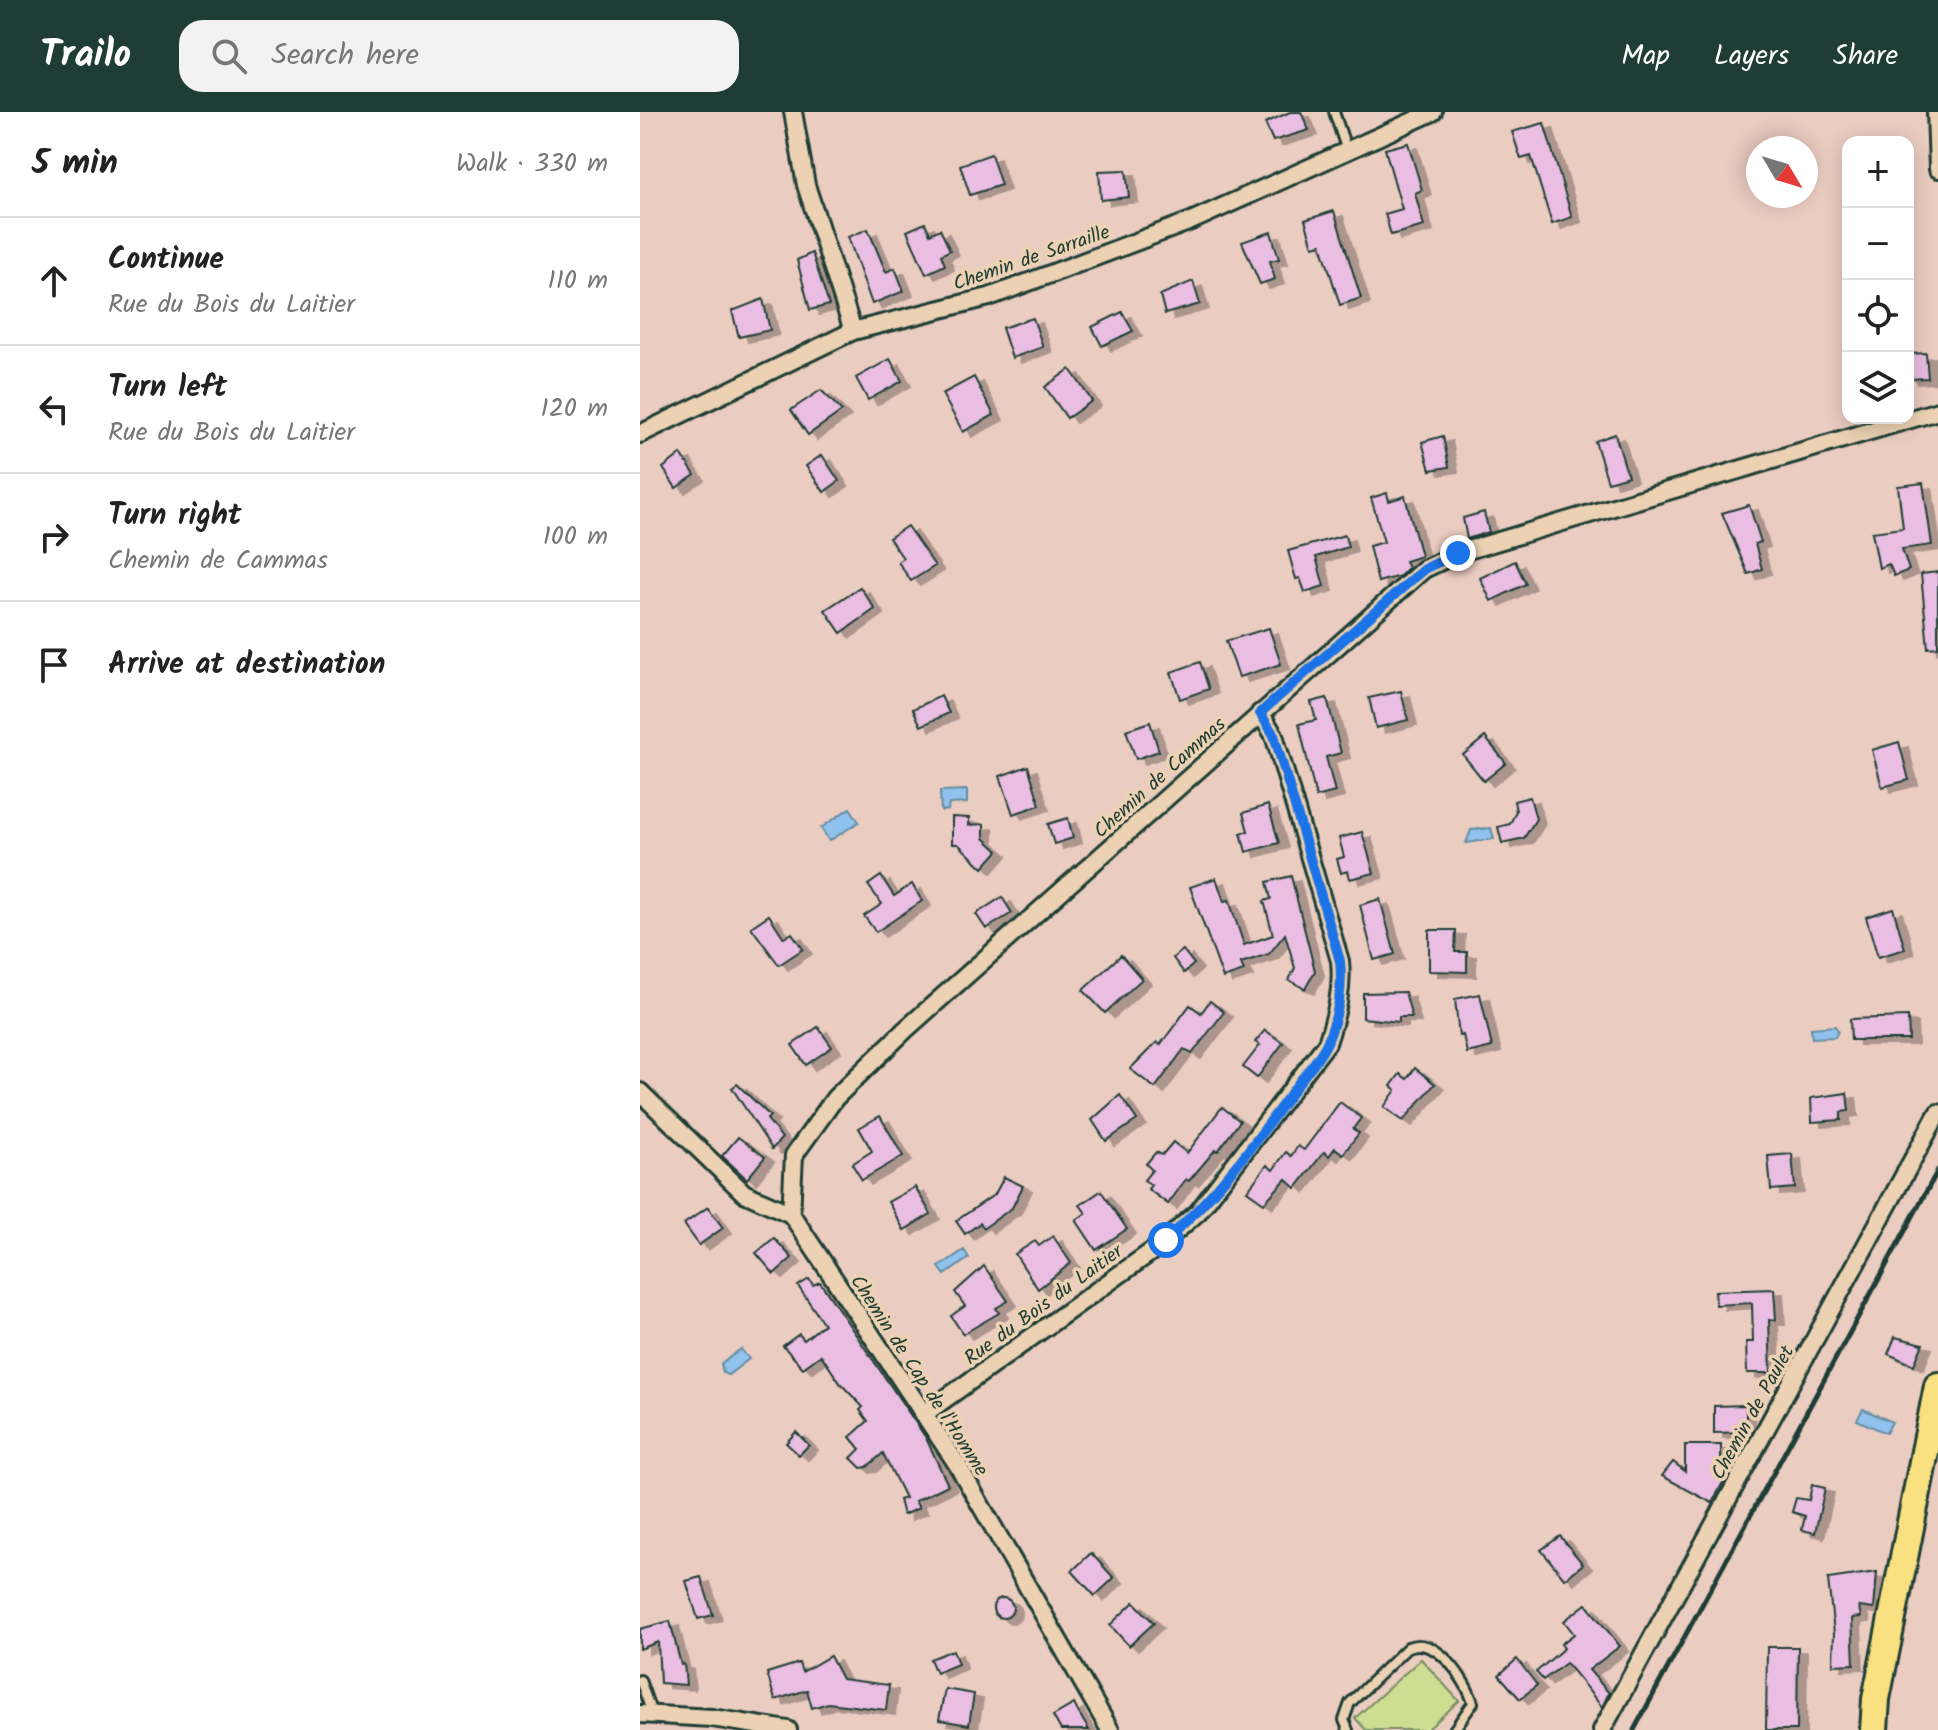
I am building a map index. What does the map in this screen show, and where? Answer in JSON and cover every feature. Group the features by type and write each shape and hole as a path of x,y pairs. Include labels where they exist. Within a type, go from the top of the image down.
{"main road":[{"path":"1874,1730 1876,1699 1938,1386"}],"street":[{"path":"793,112 806,185 853,331"},
{"name":"Chemin de Sarraille","path":"640,434 853,331 989,297 1191,221 1433,112"},
{"path":"1936,112 1938,169"},
{"name":"Chemin de Cammas","path":"791,1214 794,1155 835,1098 905,1030 1424,569 1458,553 1938,411"},
{"name":"Rue du Bois du Laitier","path":"924,1414 1158,1247 1198,1212 1327,1043 1337,1014 1342,979 1340,961 1274,735 1260,713"},
{"path":"640,1092 744,1193 791,1214"},
{"name":"Chemin de Paulet","path":"1602,1730 1938,1113"},
{"name":"Chemin de Cap de l'Homme","path":"791,1214 957,1464 1110,1730"},
{"path":"646,1715 788,1730"}],"lane":[{"path":"1334,112 1347,151"},
{"path":"1348,1730 1344,1720 1350,1703 1408,1647 1417,1643 1434,1647 1469,1691 1473,1703 1454,1730"},
{"path":"640,1680 646,1715"}],"green space":[{"path":"1421,1659 1459,1701 1427,1730 1366,1730 1355,1718"}],"water":[{"path":"967,790 967,803 949,804 948,810 941,811 940,791"},
{"path":"850,808 859,822 829,841 821,828"},
{"path":"1491,828 1494,839 1466,843 1471,830"},
{"path":"1835,1026 1838,1031 1835,1037 1812,1038 1811,1028"},
{"path":"964,1250 969,1258 945,1275 939,1267"},
{"path":"741,1349 749,1359 728,1375 723,1373 721,1364"},
{"path":"1863,1409 1892,1422 1886,1433 1857,1420"}],"building":[{"path":"1290,112 1301,112 1309,130 1273,141 1265,123"},
{"path":"1544,123 1572,217 1552,224 1531,156 1521,159 1512,132"},
{"path":"1408,143 1422,190 1415,193 1424,226 1391,235 1385,214 1402,209 1385,149"},
{"path":"991,154 1001,185 970,195 960,165"},
{"path":"1126,170 1129,197 1101,200 1099,171"},
{"path":"1334,211 1361,298 1340,305 1321,244 1313,246 1305,220"},
{"path":"925,223 930,234 940,229 950,250 941,255 945,265 926,274 907,231"},
{"path":"868,229 886,272 895,268 904,291 872,304 848,237"},
{"path":"1271,232 1279,259 1270,261 1275,279 1260,284 1242,242"},
{"path":"812,253 829,305 810,310 797,260"},
{"path":"1193,281 1200,304 1165,314 1160,295"},
{"path":"763,299 770,330 739,337 732,311"},
{"path":"1122,312 1133,331 1102,346 1092,327"},
{"path":"1033,318 1043,347 1012,358 1002,328"},
{"path":"1926,353 1928,378 1914,379 1914,354"},
{"path":"890,359 902,381 868,400 856,378"},
{"path":"1070,369 1092,401 1067,418 1045,387"},
{"path":"974,377 994,415 963,432 942,394"},
{"path":"821,390 842,411 808,435 791,410"},
{"path":"1615,434 1628,476 1608,482 1595,441"},
{"path":"1443,436 1449,467 1430,470 1422,442"},
{"path":"681,454 695,475 676,488 663,468"},
{"path":"822,455 839,481 824,492 806,466"},
{"path":"1923,483 1932,545 1902,549 1909,570 1894,576 1889,564 1879,568 1872,532 1903,528 1898,486"},
{"path":"1387,493 1389,501 1405,496 1421,556 1405,561 1408,568 1400,576 1378,582 1369,546 1384,542 1371,498"},
{"path":"1749,505 1761,542 1755,544 1762,569 1748,574 1722,513"},
{"path":"1484,512 1489,532 1467,539 1463,518"},
{"path":"907,526 935,566 911,581 898,562 903,558 889,538"},
{"path":"1345,535 1348,547 1316,557 1324,586 1305,592 1300,578 1296,579 1288,551"},
{"path":"1515,561 1526,584 1491,601 1480,578"},
{"path":"1938,572 1938,647 1928,648 1921,574"},
{"path":"860,587 875,609 841,633 825,610"},
{"path":"1269,628 1281,664 1239,677 1226,641"},
{"path":"1200,662 1209,689 1180,699 1171,672"},
{"path":"1401,691 1408,720 1376,728 1369,698"},
{"path":"941,696 949,713 921,726 913,709"},
{"path":"1327,698 1341,753 1326,757 1335,792 1316,797 1299,724 1316,720 1311,702"},
{"path":"1150,722 1159,751 1136,759 1126,730"},
{"path":"1485,737 1506,763 1484,781 1463,755"},
{"path":"1899,742 1909,780 1882,787 1872,750"},
{"path":"1028,766 1040,805 1013,814 1000,776"},
{"path":"1530,797 1536,819 1524,838 1502,843 1498,827 1510,824 1516,811 1514,801"},
{"path":"1268,805 1279,843 1246,852 1241,833 1248,831 1243,813"},
{"path":"952,817 969,818 969,825 984,824 984,838 998,851 983,868 958,844 952,844"},
{"path":"1068,818 1073,838 1054,844 1048,824"},
{"path":"1362,832 1374,873 1350,879 1348,871 1341,873 1337,859 1344,857 1339,838"},
{"path":"881,876 894,896 912,884 922,901 876,932 864,916 882,904 868,885"},
{"path":"1291,876 1315,971 1305,989 1289,980 1295,968 1285,934 1269,954 1241,963 1244,971 1223,978 1190,887 1216,878 1224,901 1229,900 1244,945 1273,935 1264,901 1271,899 1267,882"},
{"path":"1002,897 1012,913 986,929 976,914"},
{"path":"1380,899 1395,954 1374,960 1360,905"},
{"path":"1893,908 1905,949 1878,957 1866,917"},
{"path":"769,915 784,938 792,933 803,949 779,965 751,927"},
{"path":"1429,930 1456,930 1455,952 1467,952 1467,972 1429,971"},
{"path":"1183,950 1194,964 1184,973 1173,958"},
{"path":"1121,955 1142,979 1105,1013 1083,990"},
{"path":"1405,992 1412,1017 1399,1017 1399,1022 1363,1018 1363,993"},
{"path":"1480,994 1492,1047 1467,1053 1463,1035 1459,1036 1455,999"},
{"path":"1210,1001 1224,1012 1192,1054 1184,1049 1155,1088 1130,1069 1157,1042 1160,1045 1190,1005 1201,1013"},
{"path":"1908,1017 1909,1040 1851,1040 1850,1019"},
{"path":"818,1027 832,1047 806,1065 792,1045"},
{"path":"1265,1030 1283,1043 1257,1078 1243,1067 1260,1045 1255,1042"},
{"path":"1415,1068 1435,1084 1403,1121 1384,1107 1396,1090 1391,1086 1400,1074 1407,1079"},
{"path":"737,1084 770,1116 767,1119 782,1138 772,1149 732,1088"},
{"path":"1847,1093 1849,1111 1841,1112 1841,1120 1812,1122 1811,1098"},
{"path":"1120,1095 1137,1120 1106,1141 1092,1120"},
{"path":"1340,1102 1361,1118 1353,1129 1359,1133 1343,1154 1335,1148 1329,1156 1324,1152 1296,1188 1286,1179 1264,1203 1247,1191 1267,1165 1273,1170 1286,1152 1291,1156 1298,1146 1304,1150"},
{"path":"1222,1107 1240,1121 1218,1151 1215,1150 1189,1181 1186,1179 1168,1204 1148,1189 1151,1185 1144,1180 1152,1170 1146,1164 1156,1152 1162,1155 1173,1142 1187,1153"},
{"path":"880,1116 903,1156 862,1180 852,1164 872,1151 859,1128"},
{"path":"738,1137 765,1157 747,1179 722,1156"},
{"path":"1792,1154 1795,1188 1771,1190 1768,1156"},
{"path":"1004,1177 1023,1186 1012,1208 984,1228 980,1223 965,1234 956,1221 995,1194"},
{"path":"915,1187 931,1214 904,1230 888,1202"},
{"path":"1101,1191 1127,1229 1096,1250 1076,1220 1086,1213 1080,1205"},
{"path":"708,1207 723,1228 699,1245 684,1224"},
{"path":"1053,1236 1071,1263 1038,1289 1015,1254 1035,1241 1039,1246"},
{"path":"774,1238 792,1258 774,1274 756,1253"},
{"path":"984,1266 1008,1301 996,1308 999,1313 963,1334 951,1316 965,1306 955,1292"},
{"path":"809,1279 813,1285 820,1282 926,1438 948,1485 915,1501 919,1508 903,1515 899,1500 905,1498 883,1453 867,1467 861,1468 851,1458 860,1449 850,1437 868,1421 860,1410 863,1407 840,1383 821,1355 803,1368 783,1346 799,1334 804,1340 824,1324 798,1286"},
{"path":"1774,1289 1776,1320 1769,1320 1771,1373 1747,1373 1746,1342 1753,1342 1752,1303 1716,1305 1715,1291"},
{"path":"1895,1337 1923,1344 1914,1365 1888,1354"},
{"path":"1746,1405 1746,1432 1714,1433 1714,1406"},
{"path":"796,1432 809,1445 799,1455 786,1443"},
{"path":"1685,1445 1721,1445 1721,1460 1735,1460 1712,1503 1662,1476 1673,1462 1685,1471"},
{"path":"1812,1485 1825,1488 1815,1533 1802,1530 1805,1516 1792,1512 1796,1498 1809,1500"},
{"path":"1560,1536 1583,1564 1565,1579 1541,1550"},
{"path":"1091,1553 1114,1578 1095,1596 1072,1571"},
{"path":"1877,1572 1874,1609 1859,1607 1861,1617 1852,1618 1854,1664 1833,1665 1834,1633 1828,1579"},
{"path":"701,1577 713,1615 698,1619 686,1581"},
{"path":"999,1598 1007,1598 1013,1608 1007,1618 999,1618 993,1612 993,1604"},
{"path":"1134,1602 1154,1623 1129,1646 1110,1625"},
{"path":"1586,1604 1620,1646 1589,1670 1609,1693 1602,1707 1566,1663 1543,1680 1536,1672 1564,1648 1561,1644 1574,1634 1564,1621"},
{"path":"670,1621 681,1665 684,1664 686,1685 660,1683 658,1642 640,1649 640,1629"},
{"path":"1767,1647 1798,1647 1797,1730 1766,1730"},
{"path":"953,1650 958,1664 936,1673 930,1659"},
{"path":"830,1656 842,1679 889,1685 886,1710 828,1703 812,1708 807,1690 775,1700 767,1673 799,1663 802,1672"},
{"path":"1517,1659 1537,1685 1520,1699 1499,1675"},
{"path":"945,1689 974,1694 969,1725 939,1720"},
{"path":"1074,1704 1089,1730 1061,1730 1053,1716"}],"railway":[{"path":"1634,1730 1938,1170"}],"route":[{"path":"1166,1240 1212,1196 1277,1113 1327,1043 1337,1014 1342,979 1340,961 1274,735 1260,713 1424,569 1458,553"}]}
